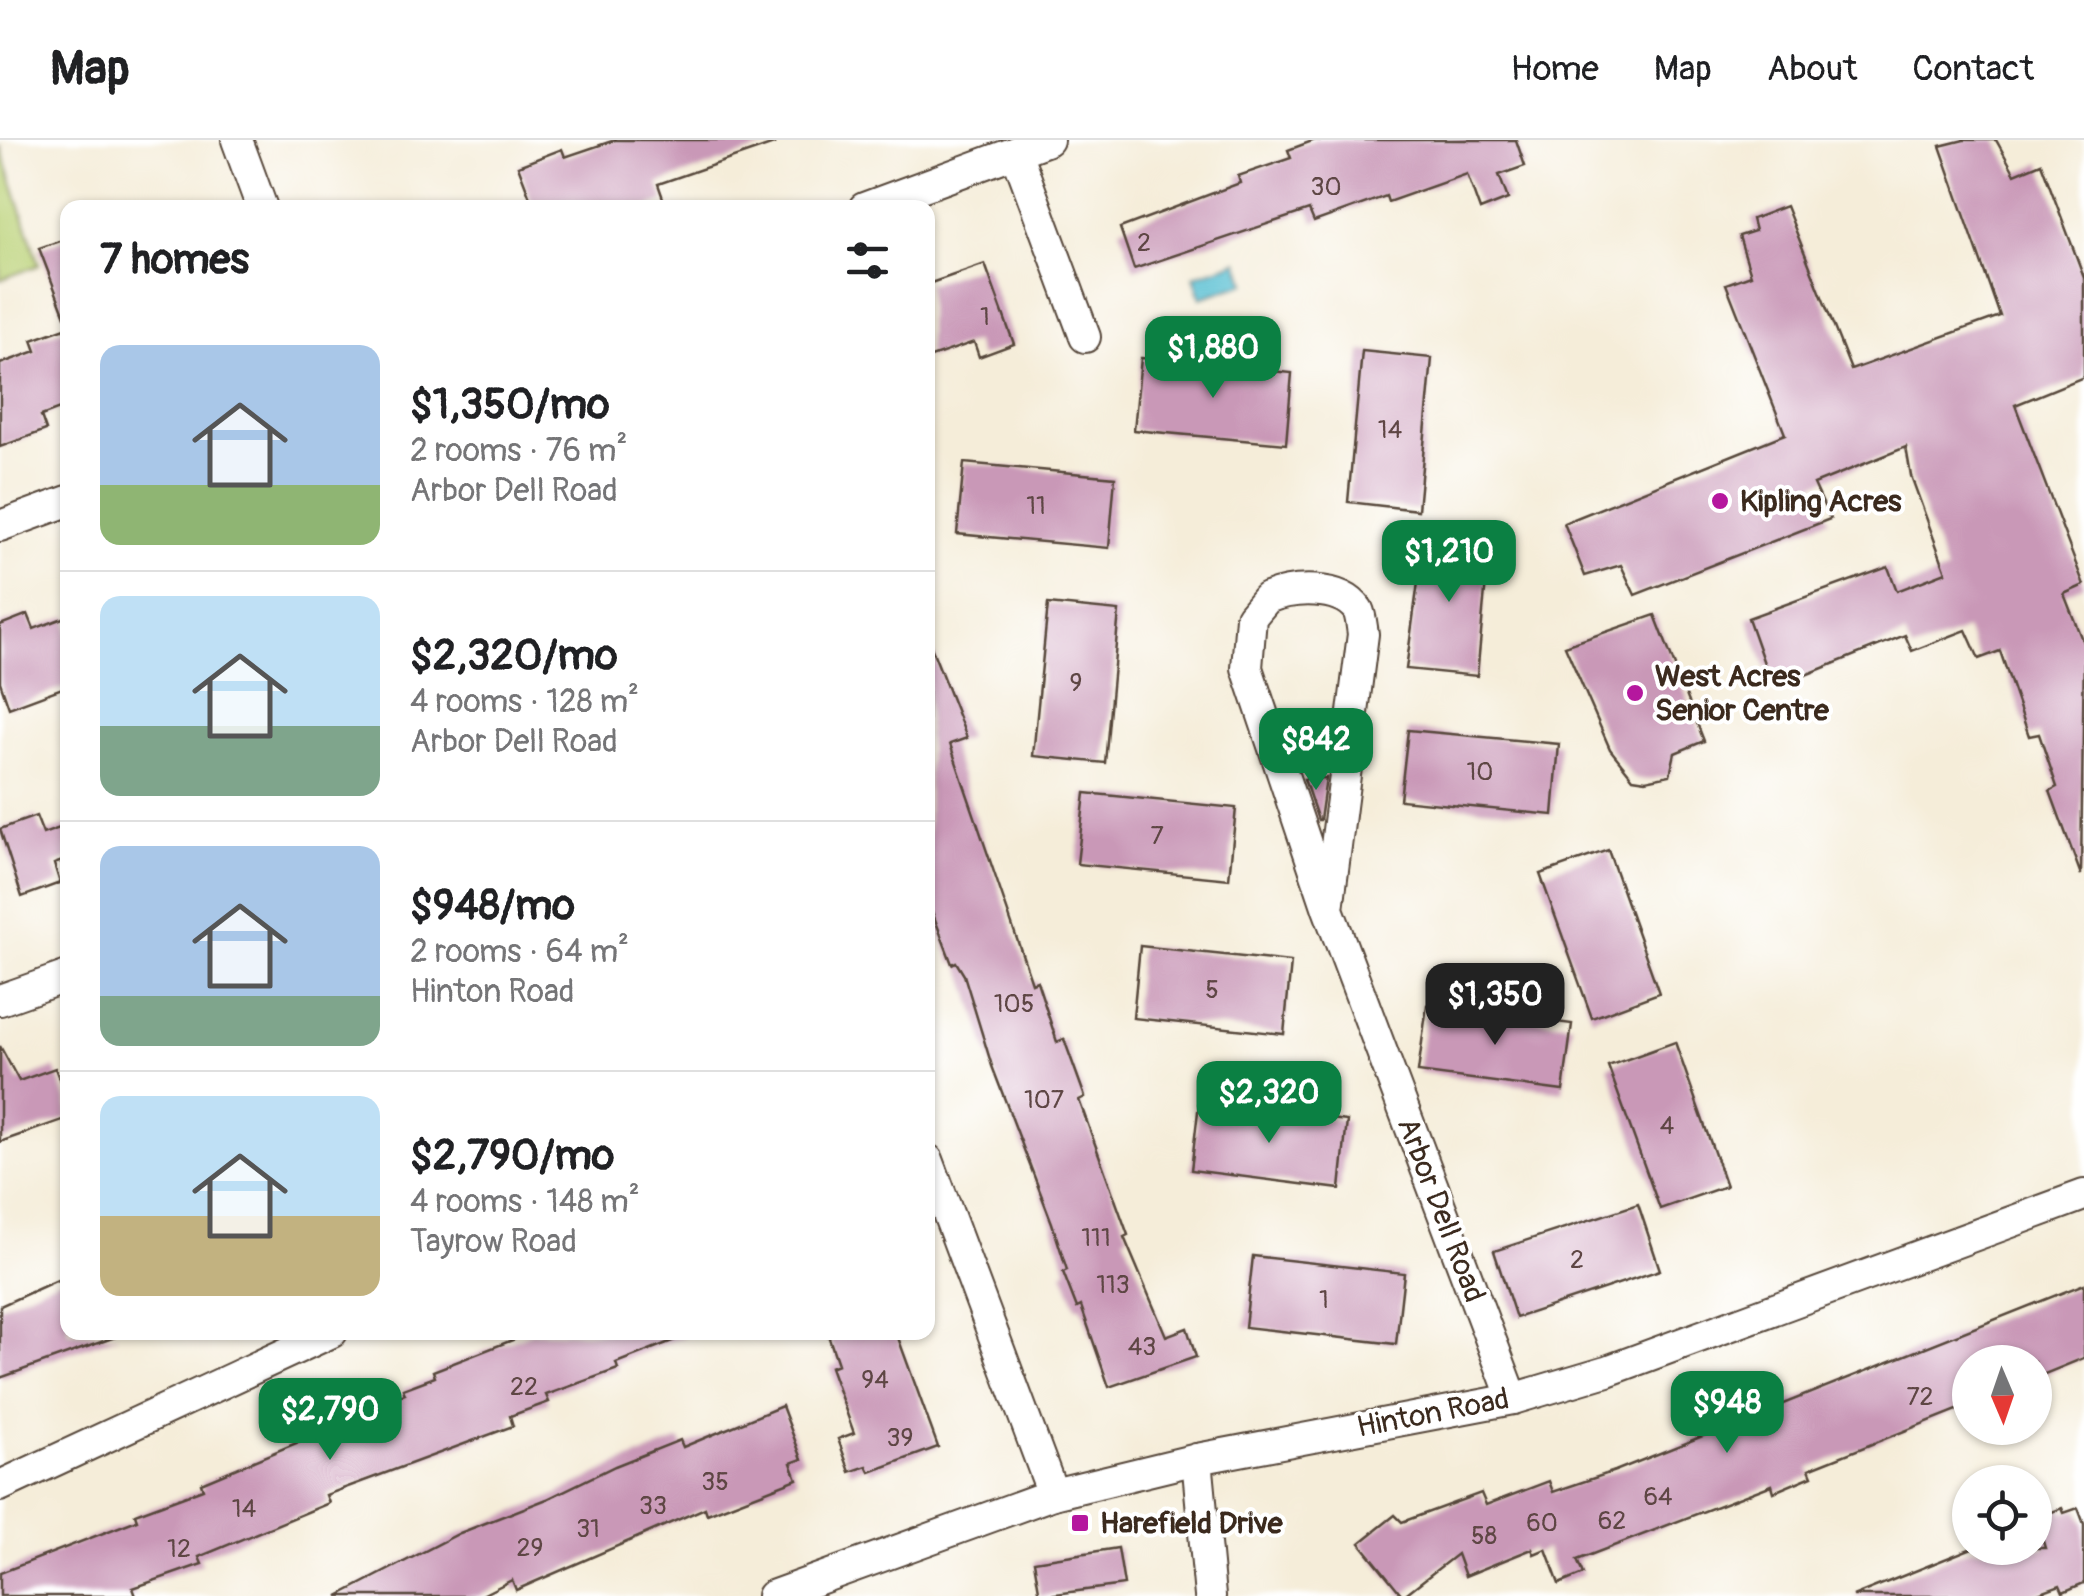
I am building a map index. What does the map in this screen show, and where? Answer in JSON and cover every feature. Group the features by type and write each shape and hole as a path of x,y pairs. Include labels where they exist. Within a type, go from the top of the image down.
{"street":[{"path":"236,140 259,200"},
{"path":"886,200 1048,140"},
{"path":"1016,152 1084,337"},
{"path":"0,526 60,504"},
{"name":"Arbor Dell Road","path":"1328,909 1364,634 1358,610 1338,596 1310,590 1267,598 1252,618 1247,668 1328,909 1513,1399"},
{"path":"0,1000 60,979"},
{"path":"935,1179 1052,1494"},
{"name":"Hinton Road","path":"772,1596 1052,1494 1197,1459 1513,1399 1607,1371 2084,1195"},
{"path":"0,1486 315,1340"},
{"path":"1197,1459 1210,1596"}],"green space":[{"path":"0,145 39,265 0,280"}],"water":[{"path":"1238,261 1246,283 1201,298 1194,276"}],"building":[{"path":"615,140 773,140 774,144 658,184 664,200 531,200 518,166 562,149 565,157"},
{"path":"1315,140 1516,140 1525,166 1499,175 1508,199 1480,210 1467,174 1388,202 1386,196 1314,222 1309,210 1134,269 1120,228 1240,183 1238,176 1291,158 1288,150"},
{"name":"Kipling Acres","path":"1964,140 1996,140 2015,174 2041,163 2084,277 2084,377 2015,405 2084,585 2064,594 2084,645 2081,875 2050,791 2057,787 2039,734 2029,736 2000,651 1979,659 1966,630 1912,651 1905,635 1778,686 1771,668 1766,669 1748,618 1888,567 1897,591 1946,572 1911,476 1906,447 1814,484 1830,519 1635,595 1621,565 1585,576 1564,523 1785,434 1726,284 1751,275 1739,236 1755,231 1752,219 1786,206 1851,370 2000,316 1940,146"},
{"path":"60,241 60,303 39,248"},
{"path":"985,264 1014,344 979,357 974,342 935,356 935,282"},
{"path":"60,330 60,409 41,416 46,430 0,447 0,364 36,351 32,340"},
{"path":"1362,351 1432,358 1418,510 1348,502"},
{"path":"1141,358 1292,373 1286,444 1134,430"},
{"path":"964,463 1115,477 1109,548 957,534"},
{"path":"1425,532 1490,538 1477,676 1406,669"},
{"path":"1048,604 1119,611 1105,763 1033,756"},
{"path":"28,614 34,629 60,619 60,689 9,708 0,682 0,625"},
{"name":"West Acres Senior Centre","path":"1655,615 1704,741 1675,753 1670,775 1646,780 1633,778 1610,749 1565,646"},
{"path":"935,657 967,738 950,744 1032,983 1037,981 1057,1042 1064,1039 1085,1097 1079,1100 1128,1235 1124,1237 1166,1336 1187,1328 1196,1357 1109,1387 1081,1306 1077,1308 1063,1272 1067,1270 1052,1223 992,1066 964,975 956,962 952,964 935,919"},
{"path":"1408,730 1559,744 1553,815 1400,800"},
{"path":"1326,778 1320,820 1318,820 1304,779"},
{"path":"1085,793 1236,808 1229,879 1077,864"},
{"path":"36,816 43,834 60,828 60,862 54,864 60,883 22,897 0,829"},
{"path":"1608,850 1659,993 1592,1018 1540,874"},
{"path":"1140,946 1291,962 1284,1034 1133,1018"},
{"path":"1427,1005 1572,1024 1563,1091 1418,1072"},
{"path":"1675,1042 1726,1186 1660,1209 1608,1066"},
{"path":"0,1046 19,1081 55,1068 60,1081 60,1121 0,1142"},
{"path":"1199,1103 1347,1121 1340,1189 1191,1170"},
{"path":"1638,1204 1660,1270 1516,1318 1494,1251"},
{"path":"1253,1256 1404,1273 1396,1344 1245,1327"},
{"path":"60,1279 60,1340 107,1340 0,1378 0,1306"},
{"path":"2084,1284 2084,1358 2052,1371 2052,1345 1952,1345 1952,1412 1809,1469 1812,1476 1774,1492 1772,1485 1577,1560 1583,1574 1559,1584 1546,1549 1534,1554 1532,1549 1465,1576 1457,1554 1403,1596 1360,1543 1395,1515 1402,1522 1481,1493 1486,1505 1549,1481 1553,1492 1615,1471"},
{"path":"512,1340 675,1340 616,1363 618,1369 546,1395 549,1402 510,1416 513,1426 326,1495 329,1503 199,1557 202,1564 133,1588 136,1596 0,1596 0,1573 137,1520 135,1514 203,1489 201,1483 337,1426 335,1420 405,1394 403,1389 435,1377 433,1371"},
{"path":"830,1340 899,1340 938,1447 870,1472 867,1466 850,1472 838,1439 854,1433 830,1367 838,1364"},
{"path":"782,1406 802,1459 791,1463 797,1479 707,1514 705,1508 516,1590 512,1580 480,1596 338,1596 460,1533 547,1499 615,1466 680,1440 683,1447"},
{"path":"2078,1508 2084,1524 2084,1583 2063,1592 2060,1585 2030,1596 1853,1596 1952,1556 1952,1565 2052,1565 2052,1512"},
{"path":"1118,1548 1124,1585 1040,1596 1034,1561"}],"place":[{"name":"Kipling Acres","path":"1720,501"},
{"name":"West Acres Senior Centre","path":"1635,693"},
{"name":"Harefield Drive","path":"1080,1523"}]}
